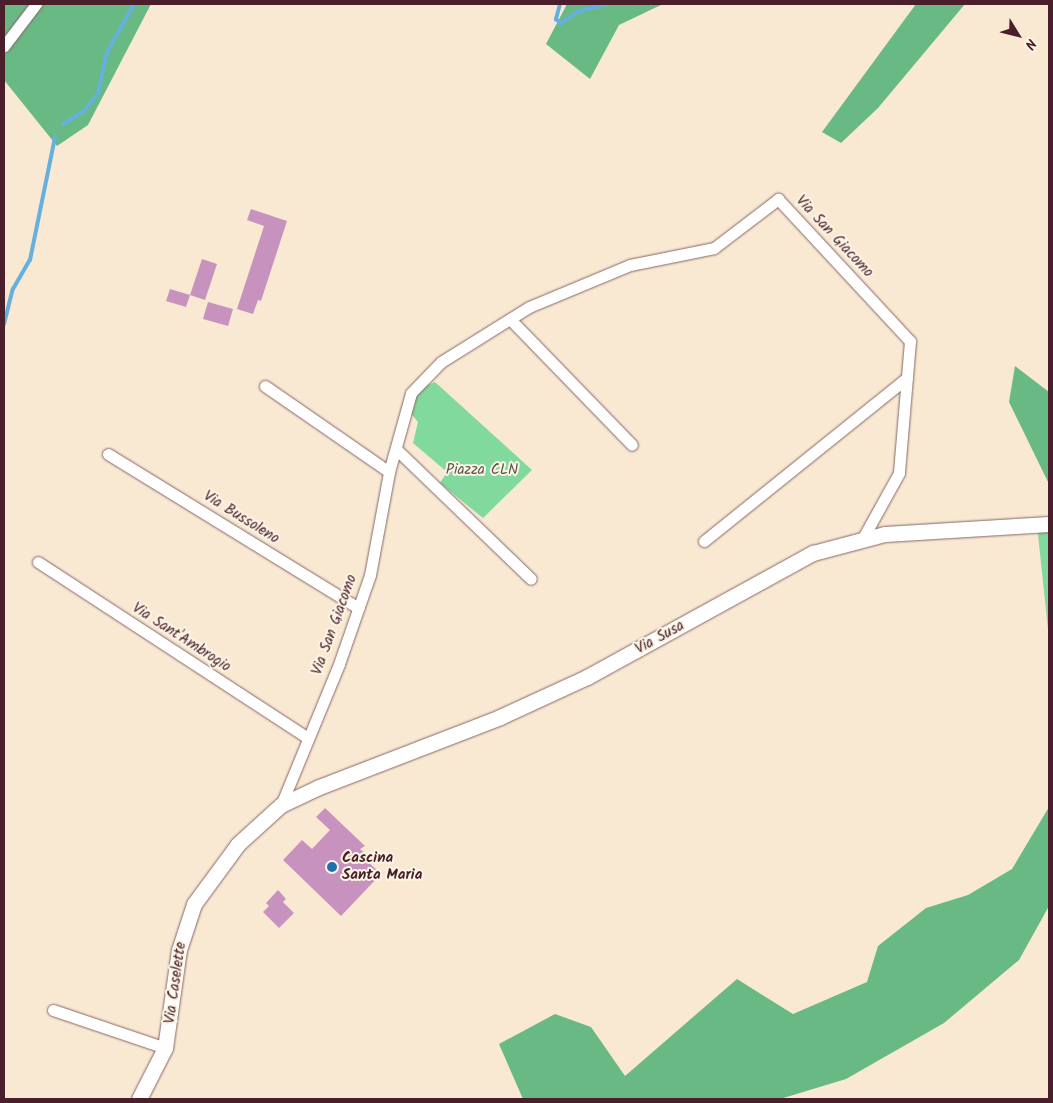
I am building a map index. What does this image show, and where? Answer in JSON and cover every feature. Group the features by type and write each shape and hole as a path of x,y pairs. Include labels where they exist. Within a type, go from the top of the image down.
{"main road":[{"name":"Via Susa","path":"281,805 541,698 627,657 787,565 812,553 863,538 1049,524"},
{"name":"Via Caselette","path":"139,1099 165,1048 179,950 194,904 238,844 281,805"}],"street":[{"path":"4,46 36,4"},
{"name":"Via San Giacomo","path":"281,805 370,574 389,472 411,392 441,362 529,307 630,265 714,248 778,199 910,341 898,473 863,538"},
{"path":"510,318 632,445"},
{"path":"704,541 906,378"},
{"path":"265,386 389,472"},
{"path":"396,449 531,579"},
{"name":"Via Bussoleno","path":"108,454 358,608"},
{"name":"Via Sant'Ambrogio","path":"38,562 308,738"},
{"path":"53,1010 165,1048"}],"green space":[{"path":"4,4 151,4 88,125 57,146 4,80"},
{"path":"567,4 663,4 619,25 590,79 546,44"},
{"path":"916,4 965,4 878,108 841,143 822,132"},
{"path":"1015,366 1049,392 1049,484 1009,402"},
{"name":"Piazza CLN","path":"435,382 532,470 483,518 440,483 447,472 413,443 418,422 407,409 411,393"},
{"path":"1049,524 1049,639 1037,525"},
{"path":"1049,807 1049,906 1019,960 944,1023 846,1079 780,1099 523,1099 499,1044 555,1014 591,1027 625,1076 737,979 793,1014 867,982 878,946 926,908 968,895 1012,869"}],"building":[{"path":"251,209 287,221 261,301 258,300 253,314 237,309 264,226 247,220"},
{"path":"202,259 217,264 205,300 190,295"},
{"path":"170,289 190,295 186,307 166,301"},
{"path":"208,302 233,309 228,326 203,319"},
{"name":"Cascina Santa Maria","path":"325,808 365,846 360,849 366,854 363,857 381,874 341,916 283,860 302,840 312,849 330,830 316,817"},
{"path":"278,890 286,899 283,902 294,913 279,928 263,912 269,906 266,903"}],"waterway":[{"path":"63,124 84,111 98,93 107,52 134,4"},
{"path":"560,4 556,19 561,24 577,12 606,4"},
{"path":"4,324 13,289 30,260 55,137"}],"place":[{"name":"Cascina Santa Maria","path":"332,867"}]}
